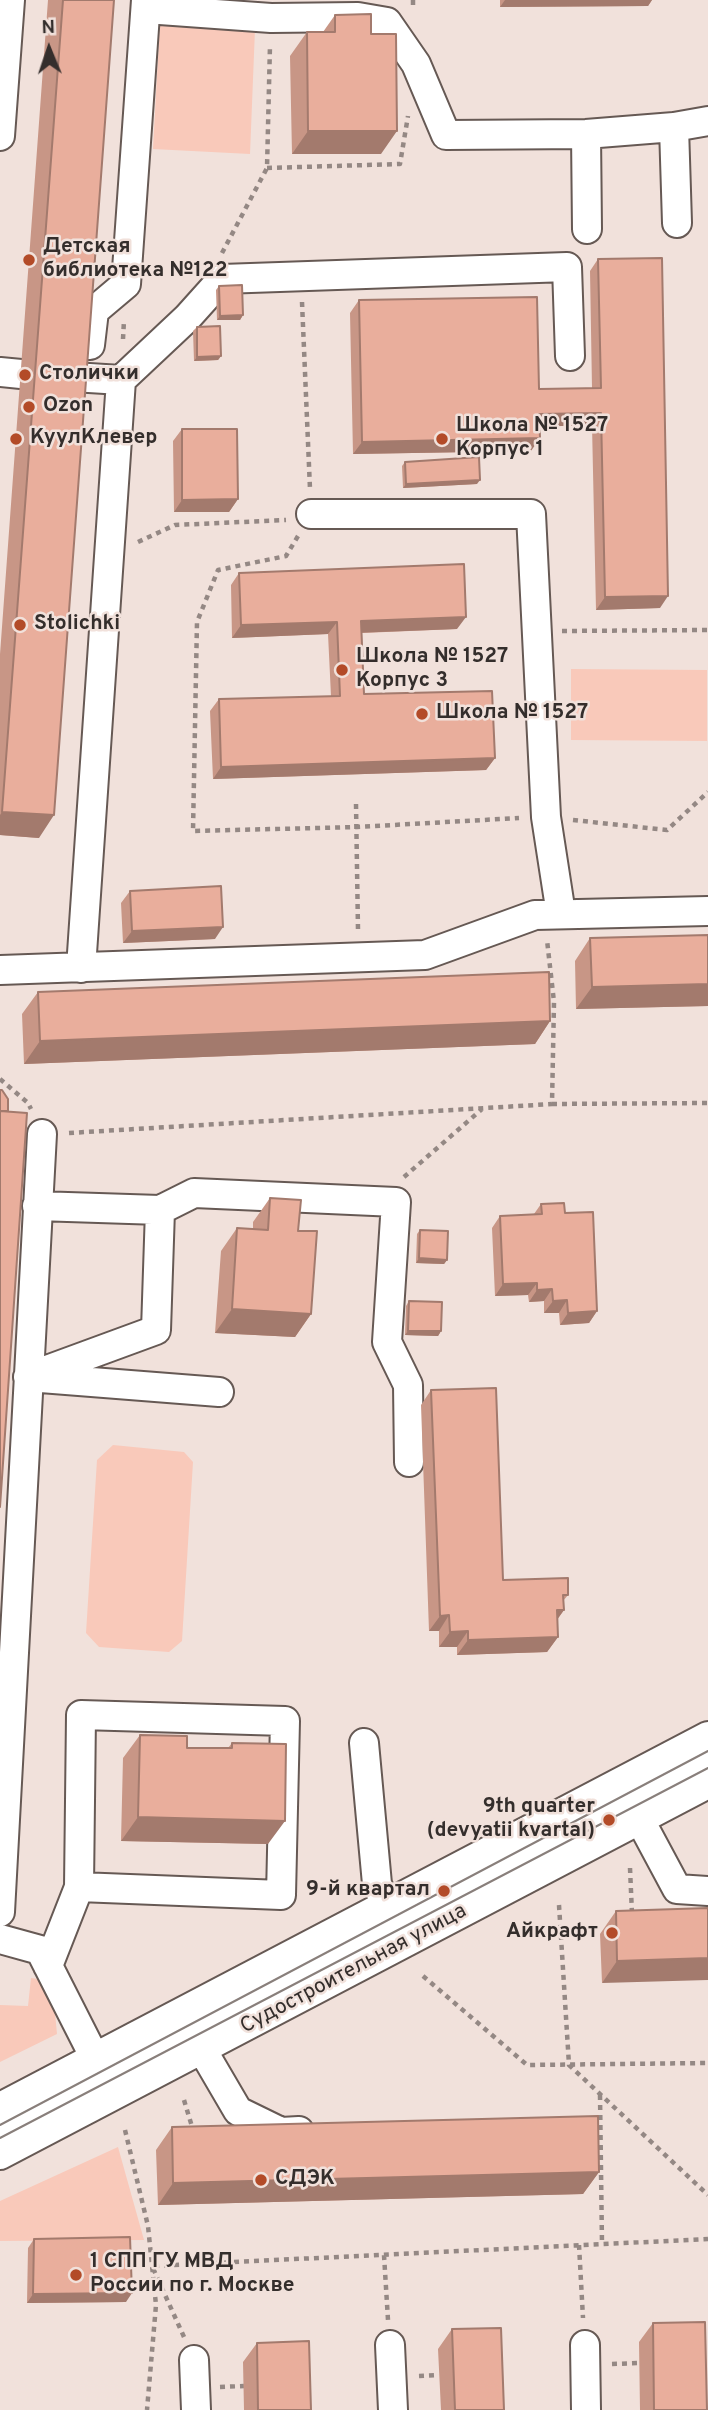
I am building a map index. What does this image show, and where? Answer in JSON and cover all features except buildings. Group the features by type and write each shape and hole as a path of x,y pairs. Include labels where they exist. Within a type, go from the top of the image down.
{"street":[{"path":"0,136 10,0"},
{"path":"90,345 94,311 126,284 146,5 271,18 358,17 387,22 416,64 446,135 586,134 674,127 708,121"},
{"path":"674,127 677,223"},
{"path":"586,134 587,229"},
{"path":"81,968 121,380 187,318 222,279 567,267 570,356"},
{"path":"73,377 121,380"},
{"path":"311,514 531,514 553,914"},
{"path":"0,970 425,955 535,915 708,911"},
{"path":"0,1912 42,1135"},
{"path":"37,1206 160,1210 194,1194 396,1202 387,1342 408,1385 409,1462"},
{"path":"28,1377 156,1330 160,1210"},
{"path":"28,1377 219,1392"},
{"path":"48,1966 79,1887 81,1715 285,1721 281,1895 79,1887"},
{"name":"Судостроительная улица","path":"0,2155 104,2076 192,2032 386,1905 708,1737"},
{"path":"364,1743 377,1884 386,1905"},
{"path":"320,2130 281,2132 238,2111 192,2032 708,1760"},
{"name":"Судостроительная улица","path":"0,2107 104,2076 640,1820 708,1784"},
{"path":"640,1820 677,1889 708,1891"},
{"path":"0,1939 40,1950 104,2076 0,2131"},
{"path":"390,2344 393,2410"},
{"path":"585,2345 586,2410"},
{"path":"194,2360 196,2410"}],"path":[{"path":"218,260 267,168 271,18"},
{"path":"267,168 400,164 408,114"},
{"path":"301,276 311,514 286,556 218,570 197,622 193,831 357,827 547,817 667,830 708,792"},
{"path":"121,380 126,284"},
{"path":"109,556 175,525 281,521 311,514"},
{"path":"538,631 708,630"},
{"path":"356,804 359,957"},
{"path":"552,1104 553,914"},
{"path":"0,1079 28,1103 42,1135 552,1104 708,1102"},
{"path":"377,1200 482,1108"},
{"path":"631,1868 632,1920"},
{"path":"559,1905 569,2065 708,2195"},
{"path":"423,1976 527,2065 708,2063"},
{"path":"600,2094 601,2244"},
{"path":"184,2100 195,2137"},
{"path":"587,2119 600,2119"},
{"path":"125,2130 148,2226 156,2305 148,2410"},
{"path":"152,2266 708,2239"},
{"path":"579,2245 585,2345"},
{"path":"384,2255 390,2344"},
{"path":"152,2266 194,2360"}],"shaded area":[{"path":"160,22 255,29 250,154 153,149"},
{"path":"571,669 707,670 707,741 571,740"},
{"path":"113,1445 184,1452 193,1462 182,1641 169,1652 99,1647 86,1633 97,1460"},
{"path":"31,1978 52,1981 57,2034 0,2062 0,2005 28,2006"},
{"path":"118,2147 144,2240 0,2241 0,2201"}],"tram line":[{"path":"0,2125 708,1751"},
{"path":"0,2138 708,1768"}],"place":[{"name":"Детская библиотека №122","path":"29,260"},
{"name":"Столички","path":"25,375"},
{"name":"Ozon","path":"29,407"},
{"name":"КуулКлевер","path":"16,439"},
{"name":"Школа № 1527 Корпус 1","path":"442,439"},
{"name":"Stolichki","path":"20,625"},
{"name":"Школа № 1527 Корпус 3","path":"342,670"},
{"name":"Школа № 1527","path":"422,714"},
{"name":"9th quarter (devyatii kvartal)","path":"609,1820"},
{"name":"9-й квартал","path":"444,1891"},
{"name":"Айкрафт","path":"612,1933"},
{"name":"СДЭК","path":"261,2180"},
{"name":"1 СПП ГУ МВД России по г. Москве","path":"76,2275"}]}
